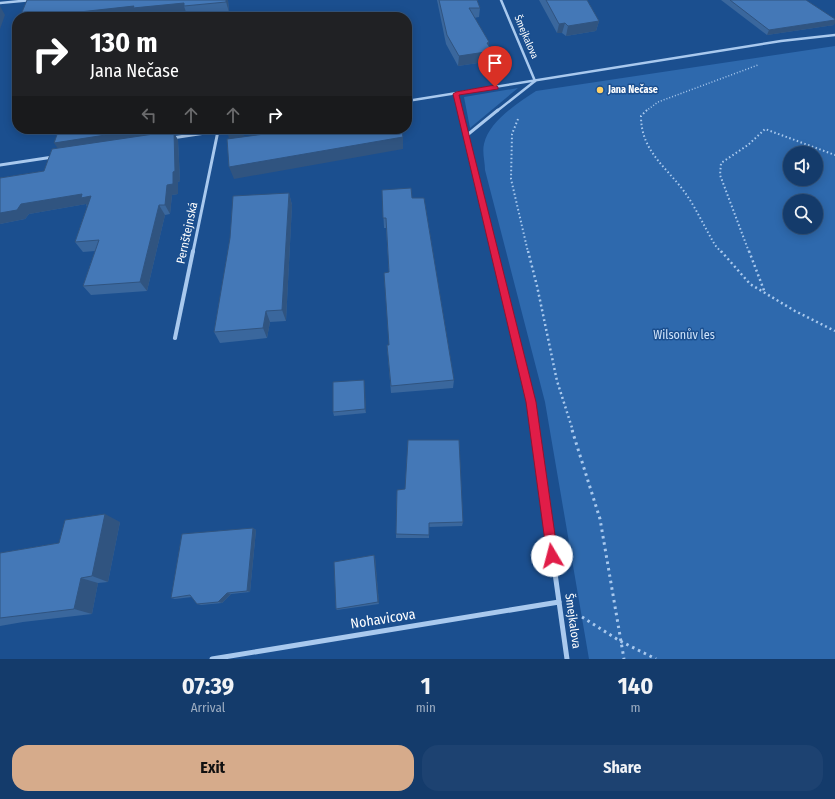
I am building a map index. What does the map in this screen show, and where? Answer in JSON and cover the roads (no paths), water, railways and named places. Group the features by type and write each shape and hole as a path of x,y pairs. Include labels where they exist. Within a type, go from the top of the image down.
{"street":[{"path":"0,3 32,0"},
{"name":"Šmejkalova","path":"501,0 535,81"},
{"path":"412,101 781,41 835,35"},
{"path":"466,136 535,81"},
{"name":"Šmejkalova","path":"456,94 531,402 567,659"},
{"path":"171,138 198,134"},
{"name":"Pernštejnská","path":"175,338 217,134"},
{"path":"0,165 54,157"},
{"name":"Nohavicova","path":"212,659 559,602"}],"place":[{"name":"Jana Nečase","path":"600,90"}],"park label":[{"name":"Wilsonův les","path":"684,335"}]}
